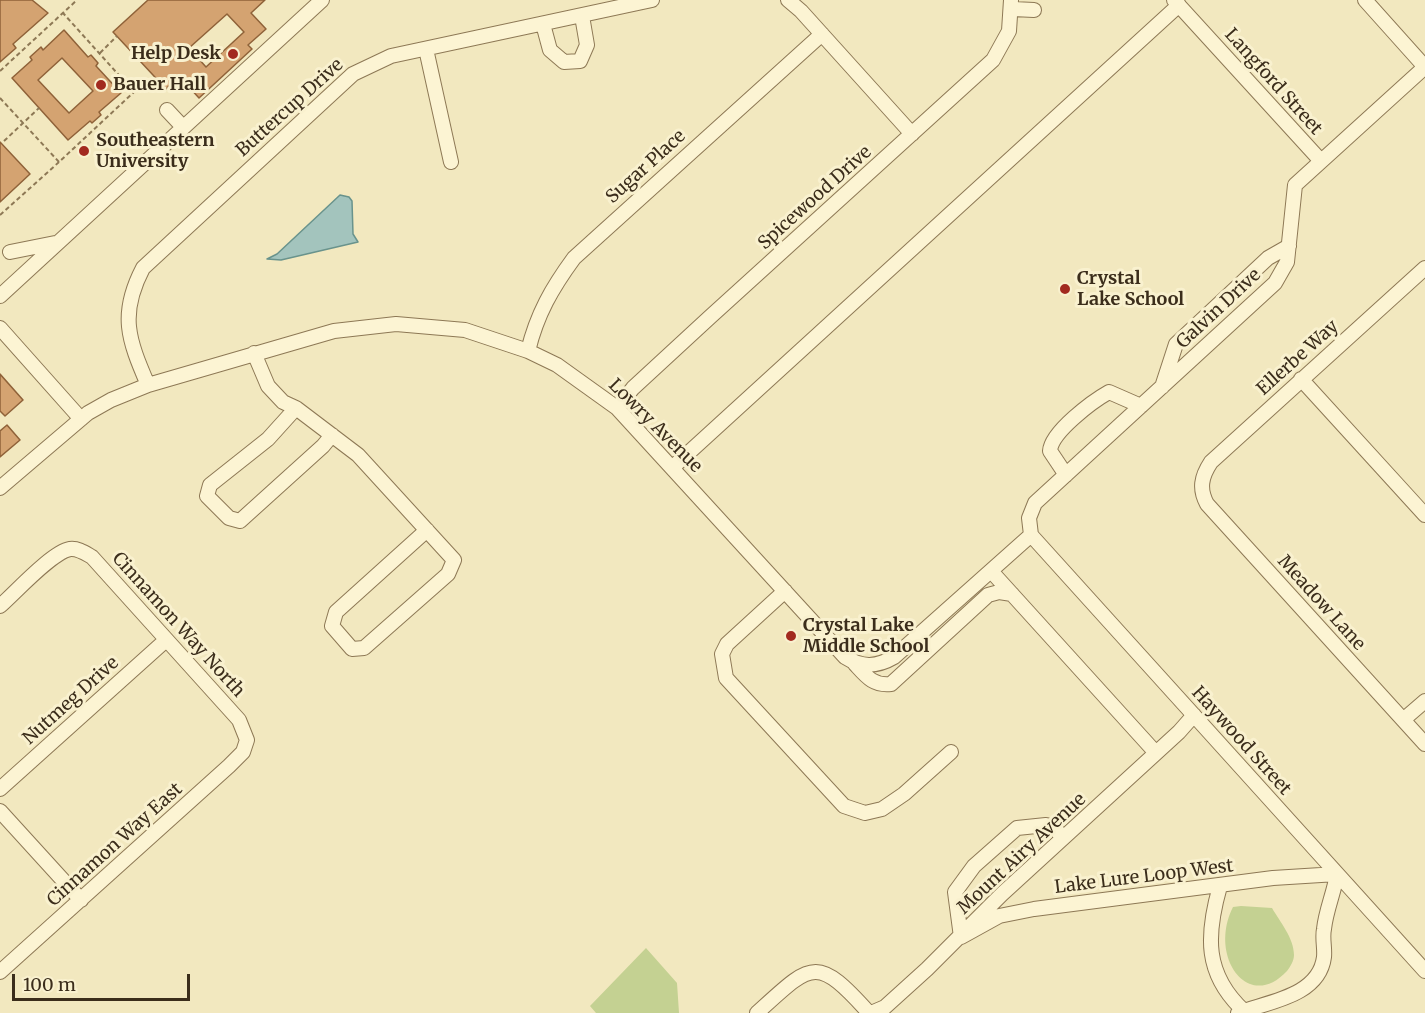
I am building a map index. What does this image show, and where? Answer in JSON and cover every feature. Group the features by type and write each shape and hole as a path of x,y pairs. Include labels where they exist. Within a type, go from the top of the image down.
{"street":[{"path":"0,296 182,126 322,0"},
{"name":"Buttercup Drive","path":"148,385 128,333 128,309 133,287 143,268 353,74 391,56 652,0"},
{"path":"788,0 822,34 912,134"},
{"path":"1365,0 1425,67"},
{"path":"673,467 1177,3"},
{"name":"Langford Street","path":"1177,3 1321,161"},
{"path":"1012,4 1034,10"},
{"name":"Spicewood Drive","path":"617,408 650,372 993,60 1009,31 1012,4"},
{"path":"543,24 550,50 564,62 580,61 587,45 582,16"},
{"name":"Sugar Place","path":"528,351 534,324 547,295 574,258 822,34"},
{"path":"426,49 451,162"},
{"name":"Galvin Drive","path":"1031,535 1029,518 1035,503 1275,282 1287,262 1295,185 1425,67"},
{"path":"167,110 182,126"},
{"path":"10,252 57,242"},
{"path":"1162,387 1176,344 1268,258 1289,246"},
{"name":"Ellerbe Way","path":"1202,481 1211,462 1425,268"},
{"name":"Lowry Avenue","path":"0,488 81,419 111,400 148,385 334,331 396,324 465,330 528,351 580,380 617,408 845,657 862,665 870,681 880,685 891,684 988,595 999,592 1012,594"},
{"path":"0,328 81,419"},
{"path":"254,353 268,386 283,402 296,408 358,455 427,530 454,560 448,574 364,648 352,649 332,626 336,612 427,530"},
{"path":"1301,379 1422,505"},
{"path":"1066,475 1050,451 1054,437 1097,399 1109,392 1141,406"},
{"path":"296,408 268,439 210,485 207,496 229,518 240,521 323,446 332,435"},
{"name":"Meadow Lane","path":"1202,481 1202,494 1207,504 1425,744"},
{"path":"862,665 883,664 894,657 1031,535"},
{"name":"Haywood Street","path":"1031,535 1425,971"},
{"name":"Cinnamon Way North","path":"0,606 57,555 68,549 80,550 92,557 239,720 248,740"},
{"path":"991,571 1156,753"},
{"path":"785,591 727,644 722,654 726,678 839,802 865,813 882,808 904,794 951,752"},
{"name":"Nutmeg Drive","path":"0,789 166,640"},
{"path":"1404,720 1425,701"},
{"name":"Mount Airy Avenue","path":"870,1013 885,1008 961,937 1002,894 1156,753 1194,715"},
{"name":"Cinnamon Way East","path":"0,972 229,766 243,752 248,740"},
{"path":"0,811 81,900"},
{"path":"961,937 955,892 974,866 1017,828 1046,825 1054,827 1063,838"},
{"name":"Lake Lure Loop West","path":"961,937 999,916 1315,874 1337,874"},
{"path":"1220,886 1210,930 1211,953 1218,977 1227,995 1241,1012 1285,998 1310,981 1319,970 1324,958 1324,927 1337,874"},
{"path":"758,1013 794,979 803,974 817,972 832,975 870,1013"}],"path":[{"path":"0,71 77,0"},
{"path":"63,13 134,92"},
{"path":"99,53 117,36"},
{"path":"0,215 134,92 148,80 151,83 156,78"},
{"path":"0,98 59,162"},
{"path":"4,141 39,108"}],"green space":[{"path":"1233,907 1272,908 1292,942 1294,955 1292,964 1287,971 1272,982 1259,986 1246,982 1236,973 1229,960 1225,944 1227,926"},
{"path":"646,948 677,983 679,1013 596,1013 590,1006"}],"water":[{"path":"340,195 349,197 352,201 353,234 358,242 281,260 267,259 277,254"}],"building":[{"path":"0,0 32,0 48,13 13,44 16,48 0,62"},
{"path":"148,0 265,0 251,13 266,29 248,45 252,49 199,98 179,76 166,89 113,32","holes":["227,14 244,32 206,67 189,48"]},
{"name":"Bauer Hall","path":"64,30 88,57 91,55 98,63 96,66 121,93 99,112 101,115 92,123 90,121 68,140 12,78 32,60 30,57 41,47 43,50","holes":["62,58 93,91 69,113 38,80"]},
{"path":"0,142 30,174 0,202"},
{"path":"0,374 23,400 5,416 0,411"},
{"path":"7,425 20,440 0,457 0,431"}],"place":[{"name":"Help Desk","path":"233,54"},
{"name":"Bauer Hall","path":"101,85"},
{"name":"Southeastern University","path":"84,151"},
{"name":"Crystal Lake School","path":"1065,289"},
{"name":"Crystal Lake Middle School","path":"791,636"}]}
